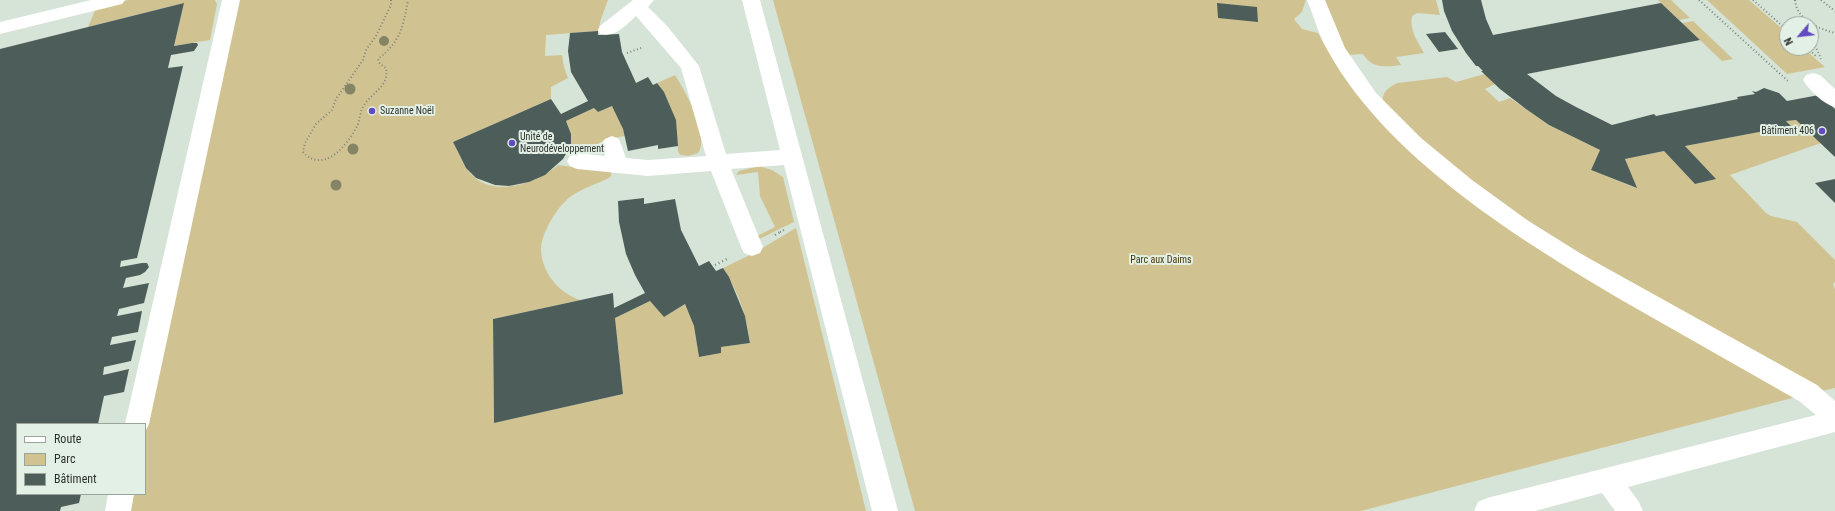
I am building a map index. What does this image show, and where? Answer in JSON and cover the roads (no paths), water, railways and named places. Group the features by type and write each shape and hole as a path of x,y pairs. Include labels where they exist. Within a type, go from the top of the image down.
{"lane":[{"path":"0,28 116,0"},
{"path":"137,423 230,0"},
{"path":"751,0 885,511"},
{"path":"1316,0 1319,12 1330,39 1340,58 1370,98 1397,128 1462,183 1528,230 1581,264 1808,393 1835,416"},
{"path":"607,30 641,3 661,31 690,66 719,164 752,247"},
{"path":"1813,80 1835,100"},
{"path":"612,144 617,165"},
{"path":"577,161 648,168 719,164 793,157"},
{"path":"1487,511 1835,421"},
{"path":"1608,480 1630,511"},
{"path":"118,511 122,495"}],"place":[{"name":"Suzanne Noël","path":"372,111"},
{"name":"Bâtiment 406","path":"1822,131"},
{"name":"Unité de Neurodéveloppement","path":"512,143"}],"park label":[{"name":"Parc aux Daims","path":"1161,260"}]}
